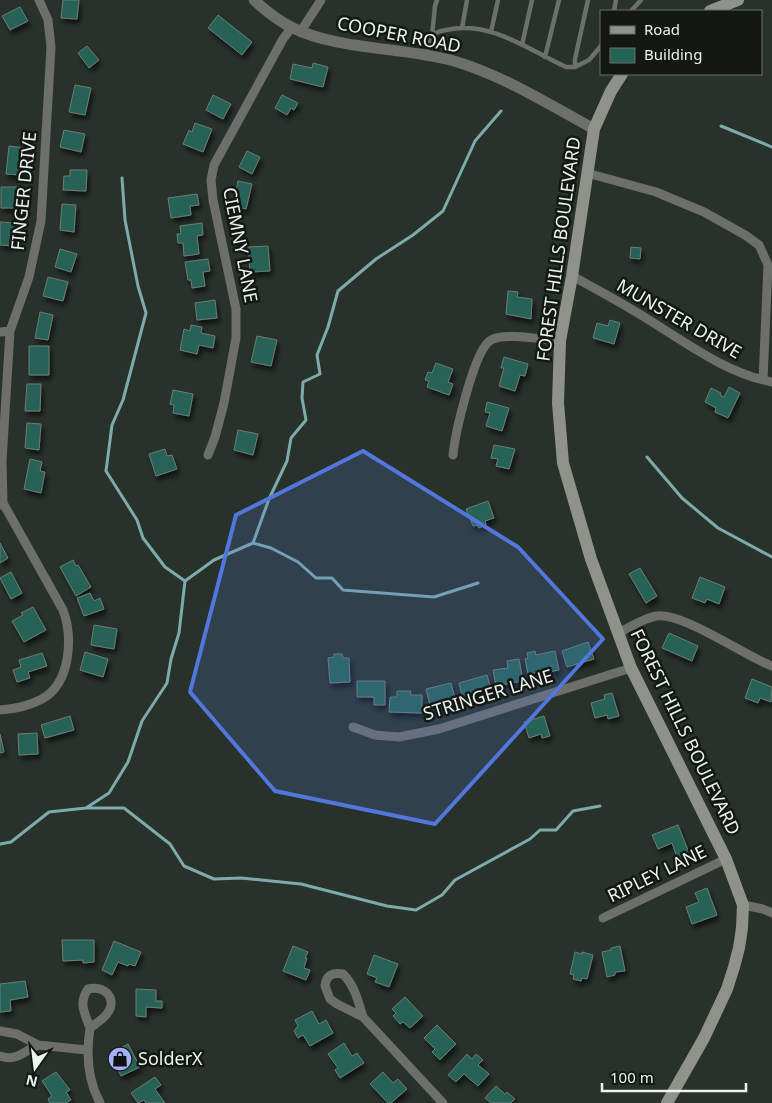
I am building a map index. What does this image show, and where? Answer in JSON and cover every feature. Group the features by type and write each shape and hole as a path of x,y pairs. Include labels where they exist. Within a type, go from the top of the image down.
{"main road":[{"path":"713,10 738,0"},
{"name":"FOREST HILLS BOULEVARD","path":"621,75 611,91 594,128 572,276 560,341 558,403 563,463 591,559 631,668 726,859 743,905 739,948 727,989 704,1038 667,1103"}],"street":[{"name":"FINGER DRIVE","path":"1,504 2,453 10,331 29,277 41,222 52,47 48,20 39,0"},
{"name":"COOPER ROAD","path":"254,0 278,19 296,29 327,39 427,54 482,70 594,128"},
{"name":"CIEMNY LANE","path":"208,455 215,436 231,369 236,338 236,309 213,200 211,180 214,165 283,39 296,29 321,0"},
{"path":"587,173 656,192 704,212 759,245 768,265 768,381"},
{"name":"MUNSTER DRIVE","path":"572,276 634,310 718,362 743,375 768,381"},
{"path":"0,332 10,331"},
{"path":"453,455 460,418 481,352 490,340 500,337 511,337 560,341"},
{"path":"0,710 15,708 42,699 52,690 66,664 69,647 68,622 63,610 1,504"},
{"path":"618,633 655,616 671,616 688,622 756,660 772,666"},
{"name":"STRINGER LANE","path":"353,727 375,735 399,737 439,729 631,668"},
{"name":"RIPLEY LANE","path":"603,918 726,859"},
{"path":"743,905 772,913"},
{"path":"363,1017 354,986 350,980 338,972 328,976 325,986 330,999 363,1017 443,1103"},
{"path":"90,1028 87,1050 92,1088 100,1103"},
{"path":"0,1031 17,1034 38,1046 87,1050"},
{"path":"0,1056 14,1059 38,1046"}],"lane":[{"path":"427,54 432,36 437,0"},
{"path":"462,28 467,0"},
{"path":"491,32 498,0"},
{"path":"522,45 532,0"},
{"path":"545,57 559,0"},
{"path":"576,67 575,59 588,0"},
{"path":"632,10 640,0"},
{"path":"432,36 439,31 462,28 491,32 566,67 576,67 589,60 600,47"}],"highlighted area":[{"path":"363,451 518,547 603,639 435,824 275,791 190,692 236,515"}],"building":[{"path":"63,0 79,0 77,19 61,18"},
{"path":"20,7 28,21 10,30 2,16"},
{"path":"218,15 252,42 242,55 208,28"},
{"path":"87,46 99,60 89,68 78,53"},
{"path":"313,63 328,67 323,87 290,79 293,64 312,68"},
{"path":"75,85 91,88 85,115 69,112"},
{"path":"213,95 231,104 223,119 206,110"},
{"path":"282,95 298,103 294,110 291,108 287,115 275,108"},
{"path":"195,123 212,129 203,152 183,144 189,130 192,132"},
{"path":"64,130 85,134 81,152 60,147"},
{"path":"9,146 25,148 22,175 6,174"},
{"path":"247,151 260,157 252,174 239,167"},
{"path":"70,170 87,170 86,191 63,190 64,176 70,176"},
{"path":"238,181 252,184 246,209 233,206"},
{"path":"1,187 17,187 16,208 1,208"},
{"path":"197,194 199,205 190,206 191,215 171,218 168,198"},
{"path":"62,204 76,205 74,232 60,230"},
{"path":"0,222 15,223 14,246 0,245"},
{"path":"202,223 203,235 197,236 199,254 184,256 183,243 178,243 177,234 181,234 180,226"},
{"path":"268,246 270,271 250,272 248,247"},
{"path":"631,247 641,248 640,259 630,258"},
{"path":"60,249 77,254 71,272 55,267"},
{"path":"208,259 210,271 203,272 205,286 192,288 191,280 188,280 185,262"},
{"path":"48,277 68,282 63,301 43,296"},
{"path":"508,291 518,292 517,297 532,299 531,319 506,314"},
{"path":"215,300 217,318 197,320 195,303"},
{"path":"40,312 53,315 48,340 35,338"},
{"path":"610,320 620,323 614,344 593,338 597,323 608,326"},
{"path":"191,325 202,327 201,333 215,336 213,348 199,345 197,354 180,350 184,329 190,331"},
{"path":"257,336 277,340 271,366 251,362"},
{"path":"29,346 49,346 49,375 29,375"},
{"path":"504,357 528,364 525,376 520,375 515,391 499,386 504,368 501,368"},
{"path":"436,363 453,369 448,382 453,384 449,395 427,387 429,381 425,380 428,372 432,373"},
{"path":"27,384 41,384 40,411 25,411"},
{"path":"729,387 740,393 728,418 715,412 716,408 705,402 711,388 721,393 720,395 724,397"},
{"path":"173,390 193,394 189,416 173,413 174,405 170,404"},
{"path":"487,402 509,408 502,431 486,426 490,413 485,412"},
{"path":"27,423 41,424 39,450 25,448"},
{"path":"238,430 258,434 253,455 234,450"},
{"path":"494,445 515,449 509,469 496,466 498,459 491,458"},
{"path":"165,449 167,456 172,455 177,469 156,476 149,454"},
{"path":"30,459 42,462 40,471 45,472 41,493 24,489"},
{"path":"488,501 494,518 485,521 486,525 479,528 477,525 473,526 466,509"},
{"path":"0,543 8,558 0,563"},
{"path":"73,560 91,587 76,596 60,567"},
{"path":"640,568 657,596 646,603 629,574"},
{"path":"11,572 22,593 11,599 0,578"},
{"path":"700,577 725,587 719,604 707,599 705,603 692,598"},
{"path":"90,593 94,601 100,598 104,609 84,616 77,598"},
{"path":"33,607 46,630 24,642 12,621 23,615 21,613"},
{"path":"94,625 117,629 114,649 91,645"},
{"path":"669,633 698,646 692,661 662,648"},
{"path":"588,642 594,659 567,667 562,651"},
{"path":"535,651 536,655 555,651 559,670 528,674 525,659 528,658 527,653"},
{"path":"85,652 108,659 103,677 80,670"},
{"path":"42,653 47,666 28,672 30,678 17,682 13,670 21,667 19,660"},
{"path":"334,654 342,654 343,658 349,658 350,682 330,683 328,658 334,657"},
{"path":"519,659 523,681 496,686 493,670 508,668 507,661"},
{"path":"487,675 491,689 463,699 459,683"},
{"path":"752,679 772,687 771,702 760,698 758,703 745,698"},
{"path":"357,681 385,681 385,705 374,705 374,697 357,697"},
{"path":"451,683 456,702 445,704 444,701 430,705 426,689"},
{"path":"397,691 411,691 410,695 422,695 422,713 389,712 390,697 397,697"},
{"path":"612,693 619,716 608,719 607,715 595,718 591,703 605,699 604,695"},
{"path":"70,716 74,730 45,738 41,725"},
{"path":"544,716 550,736 542,738 541,734 529,738 524,722"},
{"path":"37,733 38,754 19,755 18,734"},
{"path":"0,734 4,752 0,753"},
{"path":"678,825 690,855 678,860 672,843 658,849 652,835"},
{"path":"707,888 717,915 692,924 686,907 699,902 695,893"},
{"path":"62,940 94,940 94,962 83,963 83,960 63,961"},
{"path":"114,941 141,952 135,966 129,964 128,966 118,962 112,975 102,970"},
{"path":"293,946 308,952 304,968 310,970 306,980 283,971"},
{"path":"620,946 625,971 615,972 615,975 607,977 602,952"},
{"path":"575,952 593,955 587,979 582,978 581,981 573,979 574,975 570,974"},
{"path":"374,955 398,964 389,987 375,982 377,978 367,974"},
{"path":"25,981 28,997 10,1000 11,1011 0,1012 0,984"},
{"path":"136,989 156,990 156,1001 162,1001 162,1008 146,1007 146,1017 136,1016"},
{"path":"405,997 423,1016 410,1028 403,1022 400,1024 393,1016 396,1013 392,1009"},
{"path":"312,1011 319,1024 326,1020 333,1033 310,1046 303,1035 298,1038 294,1031 298,1026 295,1020"},
{"path":"437,1025 456,1044 440,1060 432,1052 435,1049 424,1038"},
{"path":"344,1043 352,1056 357,1053 364,1063 340,1078 335,1070 338,1068 328,1054"},
{"path":"128,1044 140,1067 121,1076 110,1054"},
{"path":"467,1054 472,1059 476,1054 483,1060 478,1065 489,1074 478,1086 464,1074 456,1082 448,1075"},
{"path":"56,1072 70,1090 66,1092 71,1100 66,1103 50,1103 48,1099 52,1096 42,1081"},
{"path":"383,1072 393,1083 398,1079 407,1089 391,1103 388,1103 370,1084"},
{"path":"155,1077 161,1085 155,1089 165,1103 146,1103 144,1100 138,1103 131,1093"},
{"path":"496,1086 505,1094 507,1092 515,1099 511,1103 491,1103 485,1098"}],"waterway":[{"path":"0,844 11,842 49,812 86,808 109,793 128,762 142,721 167,683 171,659 179,633 185,581 214,560 253,543 269,499 287,461 291,438 306,420 302,398 303,382 320,374 317,355 328,327 338,291 376,259 413,235 443,211 475,141 501,111"},
{"path":"721,126 772,147"},
{"path":"122,178 125,220 138,286 146,313 123,400 112,425 106,471 137,520 143,538 165,567 185,581"},
{"path":"647,457 682,498 718,528 772,557"},
{"path":"253,543 271,548 298,562 316,578 332,578 343,590 434,597 478,583"},
{"path":"87,808 124,808 170,844 184,866 214,879 241,878 301,884 387,906 416,910 442,895 455,880 530,839 540,830 556,830 573,811 600,806"}],"place":[{"name":"SolderX","path":"120,1059"}]}
